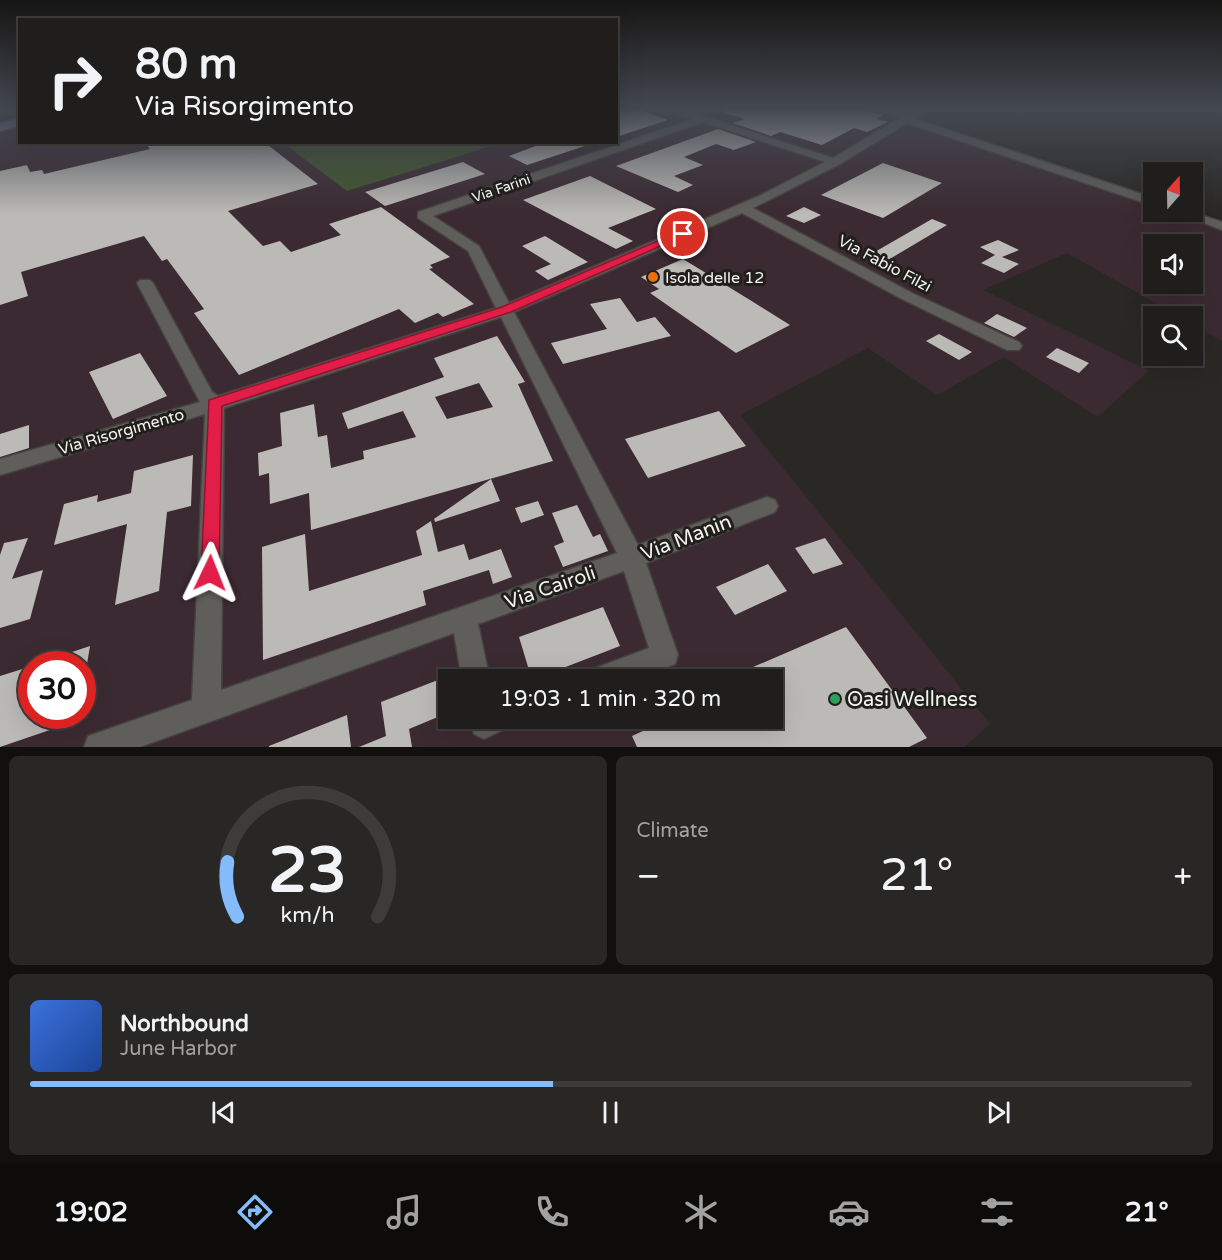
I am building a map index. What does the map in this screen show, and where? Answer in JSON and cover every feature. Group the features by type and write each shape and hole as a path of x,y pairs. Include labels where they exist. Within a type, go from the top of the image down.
{"street":[{"name":"Via Farini","path":"507,310 474,249 423,214 626,145"},
{"path":"783,145 836,162"},
{"name":"Via Risorgimento","path":"0,467 214,404 507,310 743,208 836,162 865,145"},
{"path":"986,145 1143,198"},
{"name":"Via Fabio Filzi","path":"743,208 907,296 1013,346"},
{"path":"1203,220 1222,226"},
{"path":"99,747 206,709 214,404 205,396 145,283"},
{"path":"507,310 632,558"},
{"name":"Via Manin","path":"628,669 664,655 632,558 767,506"},
{"name":"Via Cairoli","path":"206,709 632,558"},
{"path":"464,617 474,669"}],"shaded area":[{"path":"0,145 988,145 1143,200 1143,222 1202,222 1222,229 1222,341 1203,330 1203,306 1161,306 1067,253 983,290 1149,371 1097,417 1004,357 937,395 868,348 740,415 990,724 964,747 0,747"}],"green space":[{"path":"285,145 495,145 347,191"}],"building":[{"path":"146,145 268,145 318,184 228,211 263,246 280,241 291,252 341,235 329,224 381,207 450,257 430,265 433,268 429,269 474,304 443,317 438,313 415,323 399,309 239,375 194,313 204,309 167,259 162,261 144,236 21,272 28,296 0,305 0,171 27,165 30,172 42,170 44,174 150,149"},
{"path":"538,145 588,145 527,165 509,156"},
{"path":"674,145 714,145 684,157 703,165 674,176 693,185 678,192 616,166"},
{"path":"719,145 748,145 734,150"},
{"path":"463,162 485,174 385,206 365,192"},
{"path":"883,163 942,183 883,218 821,195"},
{"path":"590,176 656,209 608,228 633,241 616,249 523,200"},
{"path":"804,207 821,215 804,223 786,216"},
{"path":"932,219 947,225 888,260 873,253"},
{"path":"545,236 588,262 548,280 535,271 551,264 522,246"},
{"path":"998,240 1019,250 1002,257 1019,264 1004,273 981,263 995,255 980,247"},
{"path":"683,259 790,325 736,353 650,293 659,289 641,277"},
{"path":"620,298 637,322 655,317 671,336 563,364 551,343 607,329 590,304"},
{"path":"997,314 1027,328 1014,337 984,323"},
{"path":"939,334 972,352 959,360 926,341"},
{"path":"497,336 525,382 518,384 553,461 311,530 309,493 270,504 269,473 259,476 258,453 282,446 280,413 314,404 318,437 327,435 331,468 364,459 363,451 416,437 403,411 348,429 342,413 444,377 434,358","holes":["479,383 493,407 447,419 435,397"]},
{"path":"1057,348 1089,363 1079,373 1046,357"},
{"path":"140,353 167,396 113,419 89,372"},
{"path":"719,411 746,446 648,478 625,439"},
{"path":"29,425 29,448 0,457 0,434"},
{"path":"193,455 191,506 167,512 159,591 115,605 127,524 54,545 64,504 98,495 97,502 131,493 134,471"},
{"path":"491,479 500,501 435,522 434,519"},
{"path":"538,501 544,515 521,523 515,508"},
{"path":"577,505 593,537 600,534 608,551 563,567 554,546 564,542 552,513"},
{"path":"431,521 438,552 464,544 469,560 501,549 512,577 493,584 489,570 423,591 426,605 263,660 262,547 305,534 309,591 422,555 416,531"},
{"path":"28,538 12,579 43,570 30,619 0,628 0,555 4,543"},
{"path":"825,538 843,564 813,574 795,548"},
{"path":"768,564 787,591 735,615 716,587"},
{"path":"603,607 620,646 560,669 529,669 519,637"},
{"name":"Oasi Wellness","path":"846,627 927,738 909,747 637,747 632,736 647,729 783,729 783,669 749,669"},
{"path":"90,646 89,651 75,651"},
{"path":"18,670 18,729 53,729 0,747 0,676"},
{"path":"438,680 438,717 409,729 412,747 359,747 386,736 381,702"},
{"path":"347,715 351,747 269,747 269,746"}],"place":[{"name":"Isola delle 12","path":"653,277"},
{"name":"Oasi Wellness","path":"835,699"}],"route":[{"path":"210,573 214,404 507,310 683,234"}]}
